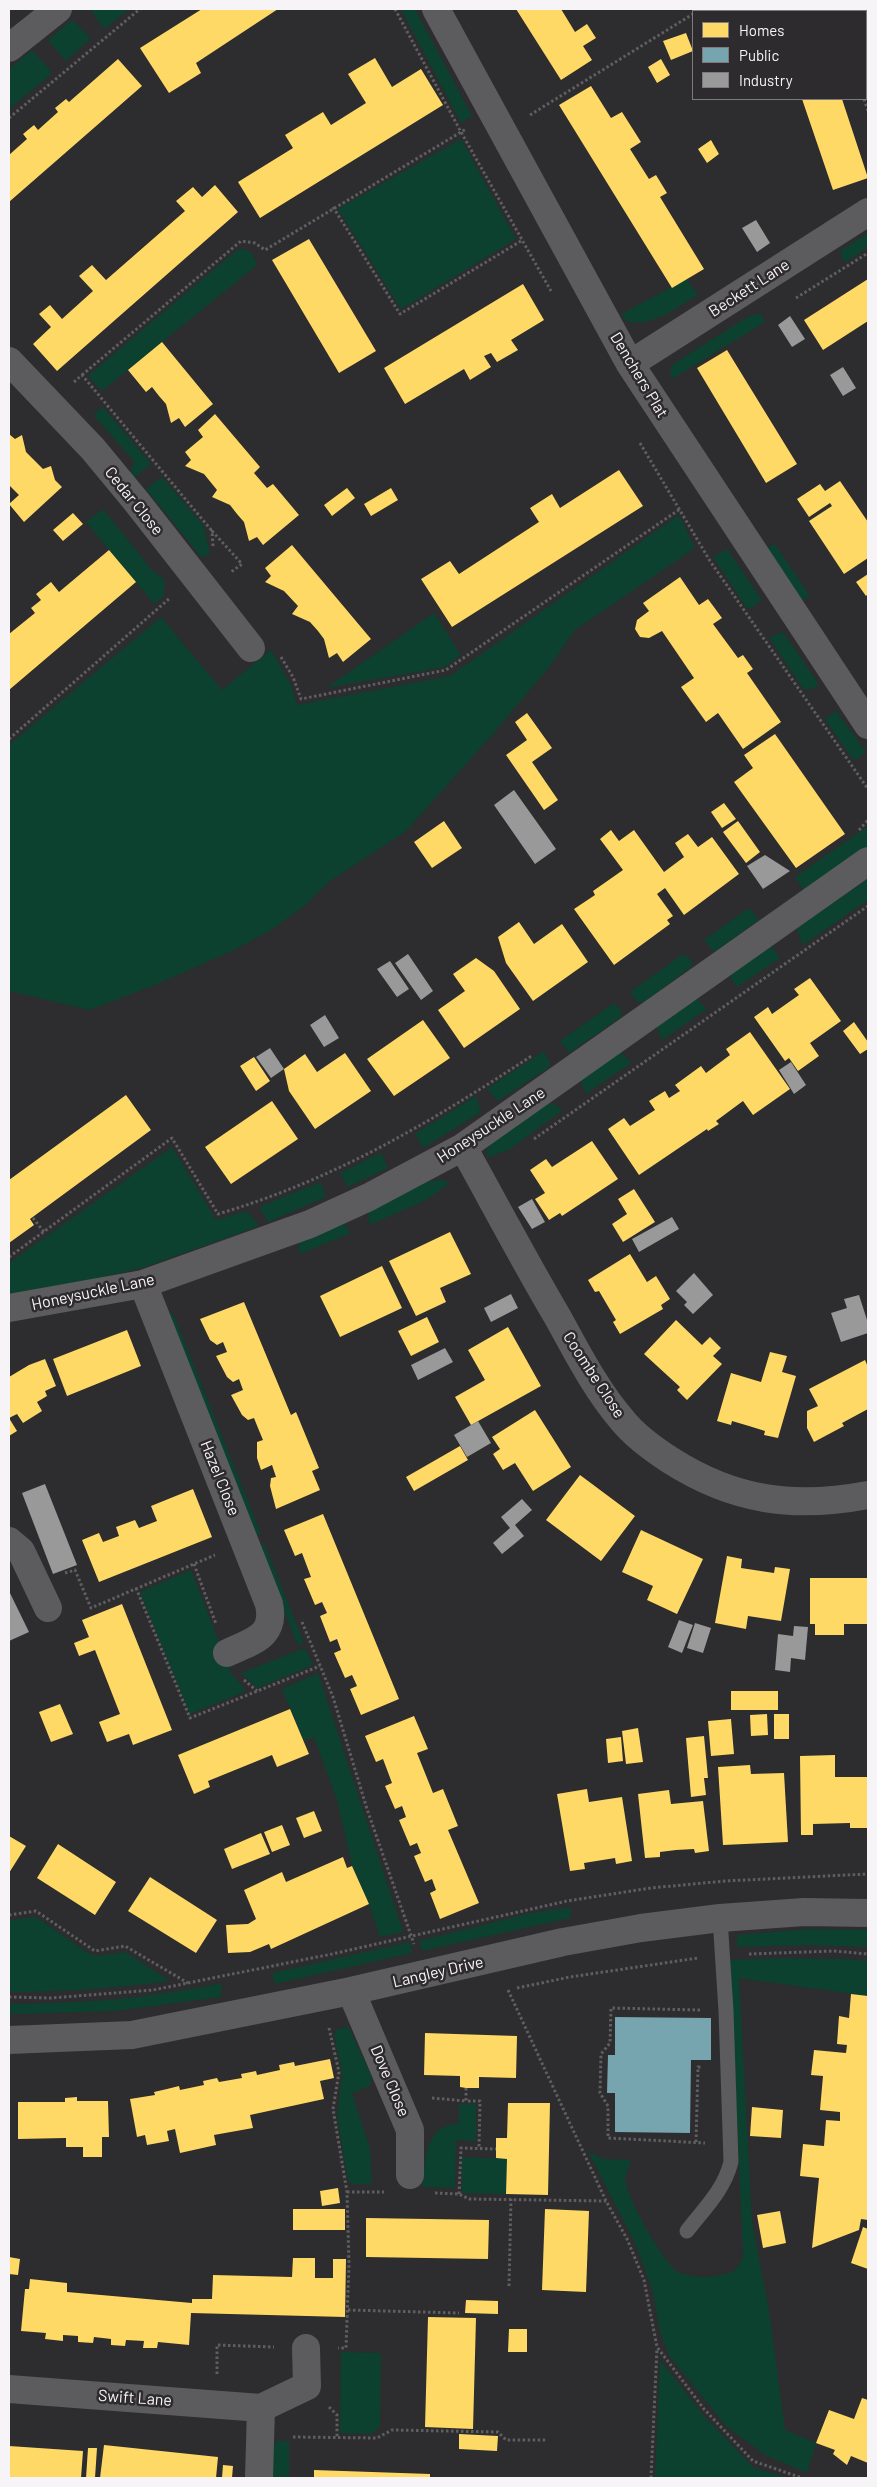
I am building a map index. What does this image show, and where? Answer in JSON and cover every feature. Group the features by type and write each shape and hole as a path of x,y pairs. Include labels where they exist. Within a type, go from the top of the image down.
{"street":[{"path":"9,48 58,9"},
{"name":"Denchers Plat","path":"436,9 630,364 866,717"},
{"name":"Beckett Lane","path":"630,364 868,212"},
{"name":"Cedar Close","path":"9,361 93,449 136,501 205,571 251,648"},
{"name":"Honeysuckle Lane","path":"9,1308 143,1284 310,1224 369,1197 463,1147 868,861"},
{"name":"Coombe Close","path":"463,1147 532,1274 601,1392 624,1422 652,1448 684,1469 718,1486 755,1498 797,1503 837,1501 868,1495"},
{"name":"Hazel Close","path":"143,1284 269,1604 270,1625 263,1636 227,1653"},
{"path":"9,1541 21,1551 48,1608"},
{"name":"Langley Drive","path":"9,2040 132,2035 351,1991 563,1942 641,1928 720,1918 804,1912 868,1913"},
{"name":"Dove Close","path":"351,1991 410,2130 402,2184"},
{"name":"Swift Lane","path":"9,2389 262,2408 307,2386 306,2348"},
{"path":"259,2478 262,2408"}],"lane":[{"path":"687,2231 718,2191 727,2176 731,2144 720,1918"}],"path":[{"path":"9,118 140,9"},
{"path":"82,375 241,241 255,243 265,250 333,207 493,113 521,121 692,15"},
{"path":"333,207 400,314 521,241"},
{"path":"278,652 293,677 302,699 446,670 680,509 710,561 868,788"},
{"path":"9,739 205,571 214,548 212,531 242,564 225,577 205,571"},
{"path":"857,831 868,820"},
{"path":"9,1257 172,1138 218,1214 274,1197 378,1150 431,1122 539,1051"},
{"path":"32,1218 44,1232"},
{"path":"36,1583 76,1570 91,1608 245,1542"},
{"path":"299,1613 333,1697 368,1810 424,1975"},
{"path":"9,1997 51,1998 144,1991 188,1984 567,1901 651,1888 735,1880 868,1874"},
{"path":"9,1915 36,1911 94,1950 125,1946 188,1984"},
{"path":"499,1992 570,1977 723,1955 834,1951 868,1954"},
{"path":"508,1990 606,2201 627,2239 644,2280 657,2347 651,2478"},
{"path":"726,2011 611,2008 610,2043 601,2054 600,2093 608,2106 608,2138 731,2144"},
{"path":"319,2030 364,2021"},
{"path":"216,2405 217,2345 346,2348 350,2264 347,2192 333,2108 339,2072 329,2028"},
{"path":"466,2088 466,2101 480,2101 479,2149"},
{"path":"459,2194 461,2148 496,2149"},
{"path":"347,2192 402,2184"},
{"path":"431,2193 459,2194 470,2199 606,2201"},
{"path":"510,2286 511,2200"},
{"path":"348,2310 459,2313"},
{"path":"657,2347 704,2409 753,2461 802,2478"},
{"path":"261,2436 377,2438 392,2430 498,2432 506,2440 547,2440"}],"green space":[{"path":"90,9 129,9 104,29"},
{"path":"401,9 415,9 472,116 461,123"},
{"path":"868,9 868,96 867,10 836,10"},
{"path":"72,20 91,38 66,61 48,40"},
{"path":"32,50 50,70 50,75 9,109 9,69"},
{"path":"461,139 516,239 401,309 338,209"},
{"path":"868,233 868,247 846,262 843,260 840,251"},
{"path":"243,249 252,253 257,265 102,391 88,376 237,250"},
{"path":"687,279 698,295 664,315 647,321 628,322 621,314"},
{"path":"760,313 765,322 672,379 670,373 673,364 746,318"},
{"path":"103,407 151,464 133,479 130,476 134,461 95,417 95,413"},
{"path":"162,477 203,525 210,553 202,558 146,489"},
{"path":"103,509 152,570 164,579 164,596 154,604 86,522"},
{"path":"679,515 695,548 575,630 549,667 493,734 405,832 330,881 303,907 271,930 234,950 155,985 89,1010 9,991 9,745 161,617 222,690 271,650 291,685 297,705 450,676"},
{"path":"775,544 810,596 799,602 766,548"},
{"path":"727,549 762,600 751,608 747,608 713,557"},
{"path":"434,613 461,655 445,667 326,688"},
{"path":"783,632 818,683 815,688 804,690 769,637"},
{"path":"836,711 866,752 854,761 825,719"},
{"path":"868,826 868,847 807,889 803,889 795,877"},
{"path":"868,879 868,900 803,945 796,928"},
{"path":"749,908 759,920 714,952 704,940"},
{"path":"770,944 780,958 737,987 728,973"},
{"path":"683,954 691,960 692,966 643,1003 636,1001 630,992"},
{"path":"695,997 707,1009 662,1040 656,1025"},
{"path":"614,1003 621,1010 621,1017 569,1053 560,1041"},
{"path":"619,1050 631,1063 586,1094 580,1079"},
{"path":"544,1051 551,1066 498,1101 487,1089"},
{"path":"476,1096 481,1112 423,1148 415,1134"},
{"path":"548,1101 563,1110 510,1149 487,1158 487,1149 492,1139"},
{"path":"172,1147 216,1220 247,1211 259,1226 145,1267 74,1284 9,1296 9,1263"},
{"path":"381,1153 388,1168 348,1187 340,1173"},
{"path":"442,1180 450,1183 426,1200 370,1225 367,1208 420,1182"},
{"path":"321,1182 326,1197 268,1222 259,1207"},
{"path":"341,1219 351,1233 300,1254 297,1238"},
{"path":"173,1313 261,1534 253,1537 166,1315"},
{"path":"264,1543 304,1643 298,1645 257,1546"},
{"path":"191,1570 231,1673 246,1691 190,1714 140,1592"},
{"path":"305,1648 313,1665 257,1688 241,1673"},
{"path":"318,1673 403,1932 380,1937 369,1904 352,1866 337,1800 314,1737 304,1741 282,1689"},
{"path":"571,1907 570,1918 422,1951 419,1941 531,1913"},
{"path":"36,1917 88,1953 97,1956 125,1952 170,1981 90,1989 9,1992 9,1920"},
{"path":"811,1929 868,1930 868,1947 811,1945 737,1947 737,1935"},
{"path":"410,1942 412,1953 275,1984 272,1973"},
{"path":"784,1958 868,1961 868,1996 739,1978 752,2222 769,2310 785,2430 816,2443 807,2473 765,2455 726,2426 670,2357 660,2332 652,2288 635,2243 588,2151 603,2159 631,2160 625,2178 631,2198 653,2239 668,2262 679,2273 705,2277 723,2275 736,2269 743,2256 730,1960"},
{"path":"222,1983 221,1997 115,2011 9,2014 9,2004 116,1999 169,1993"},
{"path":"348,2026 372,2077 370,2086 352,2093 370,2149 372,2184 354,2184 348,2181 337,2116 342,2074 334,2034 336,2030"},
{"path":"459,2104 476,2104 476,2141 456,2140 455,2188 422,2187 428,2146 439,2130 459,2123"},
{"path":"462,2157 507,2159 506,2194 462,2193"},
{"path":"341,2352 381,2353 380,2427 371,2434 340,2433"},
{"path":"660,2360 704,2416 754,2468 789,2478 655,2478"},
{"path":"276,2441 289,2441 289,2478 271,2478"}],"building: Homes":[{"path":"202,9 278,9 196,63 201,73 169,93 140,48"},
{"path":"516,9 561,9 575,32 587,24 596,38 583,46 592,60 561,80"},
{"path":"770,9 810,10 770,10"},
{"path":"686,33 692,51 671,60 663,41"},
{"path":"375,58 392,87 421,69 443,105 260,218 238,182 293,148 285,135 323,112 331,125 366,103 348,74"},
{"path":"118,59 142,86 9,202 9,155 27,139 23,134 34,125 38,130 58,112 55,108 66,99 69,102"},
{"path":"661,59 670,75 657,83 648,67"},
{"path":"591,86 611,118 622,112 641,142 630,149 649,179 656,175 667,193 660,197 704,269 672,288 559,105"},
{"path":"802,100 842,100 868,178 833,190"},
{"path":"711,140 719,154 707,163 698,149"},
{"path":"215,185 238,212 57,371 33,344 51,327 39,314 50,305 62,319 93,291 79,276 92,265 106,280 185,211 176,201 193,187 202,197"},
{"path":"309,239 376,351 339,373 272,260"},
{"path":"868,279 868,321 823,350 804,320"},
{"path":"523,284 544,320 511,340 518,350 497,362 491,353 484,356 491,367 470,380 464,369 405,404 384,368"},
{"path":"162,342 213,404 185,427 179,418 171,423 166,404 152,387 146,392 128,370"},
{"path":"727,350 797,464 766,483 697,368"},
{"path":"215,414 260,467 254,473 267,488 273,484 299,515 263,545 257,537 249,541 244,522 230,505 212,497 217,490 204,474 185,466 191,460 185,452 203,437 198,430"},
{"path":"9,434 15,439 22,435 26,452 43,469 51,466 55,480 62,487 24,522 9,504 19,495 9,485"},
{"path":"619,470 643,506 452,627 421,579 450,561 459,574 539,522 530,508 552,494 560,508"},
{"path":"840,481 868,522 868,558 844,574 809,521 832,506 830,503 809,517 797,499 820,484 825,491"},
{"path":"347,488 355,498 332,516 324,505"},
{"path":"391,488 398,500 371,516 364,504"},
{"path":"73,513 83,524 63,541 53,530"},
{"path":"292,545 371,639 343,662 337,653 329,658 324,639 318,631 310,622 292,614 298,606 284,591 265,582 271,576 265,568"},
{"path":"109,550 136,582 9,690 9,634 35,613 31,608 41,600 36,594 51,582 59,592"},
{"path":"868,574 868,594 866,596 856,582"},
{"path":"680,577 699,605 708,599 722,618 713,624 738,658 743,655 753,669 747,673 781,722 743,749 718,713 706,722 681,687 694,678 662,631 649,638 640,637 635,629 637,620 649,611 643,603"},
{"path":"527,713 552,748 532,762 558,800 544,810 506,755 527,740 515,722"},
{"path":"775,734 845,834 796,868 734,782 753,768 744,755"},
{"path":"724,803 736,819 722,828 711,812"},
{"path":"444,821 462,848 432,868 414,842"},
{"path":"738,821 760,852 746,863 723,832"},
{"path":"611,830 619,841 634,830 664,872 684,857 675,843 688,834 698,847 712,837 739,874 684,915 665,888 657,894 673,916 667,920 670,924 614,965 574,909 595,895 593,891 623,870 600,839"},
{"path":"519,922 534,944 562,924 588,962 533,1001 506,963 498,937"},
{"path":"476,958 494,971 520,1009 464,1048 438,1010 465,991 453,974"},
{"path":"810,978 841,1021 810,1043 819,1056 798,1071 789,1058 785,1061 754,1017 768,1007 772,1014 799,995 794,989"},
{"path":"423,1020 450,1058 394,1096 367,1059"},
{"path":"854,1022 868,1042 868,1049 860,1054 843,1031"},
{"path":"750,1032 790,1089 753,1115 743,1101 716,1121 719,1124 708,1131 707,1129 639,1175 608,1129 624,1118 630,1126 655,1110 649,1101 665,1091 669,1098 680,1091 675,1085 701,1066 706,1073 730,1055 726,1049"},
{"path":"345,1053 371,1091 315,1129 289,1091 284,1069 305,1054 317,1072"},
{"path":"254,1057 270,1081 256,1091 240,1066"},
{"path":"126,1095 151,1130 30,1219 34,1225 9,1243 9,1180"},
{"path":"272,1101 298,1139 231,1184 205,1147"},
{"path":"592,1141 618,1179 562,1216 560,1213 549,1220 535,1199 545,1193 530,1170 546,1159 552,1167"},
{"path":"634,1189 655,1222 623,1242 612,1224 627,1214 618,1199"},
{"path":"450,1232 471,1274 440,1288 446,1302 416,1316 389,1261"},
{"path":"630,1254 647,1282 656,1276 670,1299 661,1305 663,1309 620,1334 613,1322 616,1320 599,1291 595,1292 588,1280"},
{"path":"382,1266 402,1308 340,1337 320,1296"},
{"path":"244,1302 291,1415 296,1412 319,1468 312,1471 320,1490 276,1509 270,1486 271,1478 276,1477 272,1465 261,1470 257,1458 257,1442 263,1440 254,1418 248,1420 242,1415 231,1395 243,1390 239,1379 233,1382 227,1377 216,1356 227,1352 223,1342 217,1345 210,1340 200,1319"},
{"path":"427,1317 439,1342 411,1356 398,1331"},
{"path":"676,1320 702,1345 710,1337 721,1348 713,1356 722,1364 687,1400 677,1390 680,1387 644,1354"},
{"path":"508,1327 541,1386 471,1425 455,1397 485,1380 468,1350"},
{"path":"127,1330 141,1366 67,1396 53,1359"},
{"path":"770,1352 787,1356 782,1372 796,1376 778,1438 764,1435 765,1431 732,1421 731,1425 717,1421 731,1373 761,1382"},
{"path":"45,1359 56,1386 45,1391 47,1396 37,1402 42,1411 23,1423 17,1414 9,1418 9,1377 29,1365"},
{"path":"865,1360 868,1367 868,1409 842,1423 844,1426 814,1442 807,1428 807,1411 818,1406 809,1389"},
{"path":"535,1410 571,1467 533,1491 515,1463 503,1470 493,1454 500,1449 492,1437"},
{"path":"9,1418 17,1431 9,1436"},
{"path":"460,1446 468,1460 414,1491 406,1477"},
{"path":"580,1475 635,1516 601,1561 546,1520"},
{"path":"193,1489 212,1537 99,1582 82,1540 99,1533 103,1542 119,1536 116,1527 135,1520 139,1528 157,1521 151,1506"},
{"path":"323,1514 399,1699 361,1715 350,1689 357,1686 352,1675 345,1678 334,1653 341,1650 337,1639 330,1642 320,1616 327,1613 322,1602 315,1605 304,1579 311,1577 302,1553 295,1556 284,1530"},
{"path":"641,1530 703,1559 677,1614 647,1600 653,1586 622,1572"},
{"path":"727,1556 742,1559 741,1568 774,1573 775,1567 790,1569 781,1621 748,1616 746,1629 715,1623"},
{"path":"810,1578 868,1578 868,1624 844,1624 844,1635 815,1635 815,1624 810,1624"},
{"path":"122,1604 172,1730 133,1745 129,1734 107,1742 99,1722 120,1714 95,1650 79,1656 74,1643 89,1637 82,1620"},
{"path":"731,1691 778,1691 778,1710 731,1710"},
{"path":"60,1704 73,1734 51,1742 39,1712"},
{"path":"290,1709 309,1754 277,1767 272,1755 208,1781 210,1787 194,1794 178,1755"},
{"path":"767,1714 768,1735 751,1736 750,1715"},
{"path":"774,1714 789,1714 789,1739 774,1739"},
{"path":"414,1716 428,1749 417,1753 433,1793 443,1789 458,1826 448,1830 479,1903 440,1919 430,1893 436,1890 432,1879 425,1882 414,1856 421,1853 417,1843 410,1846 399,1820 406,1817 402,1806 395,1809 385,1786 392,1783 383,1759 376,1762 365,1736"},
{"path":"731,1719 734,1754 711,1756 708,1721"},
{"path":"638,1728 643,1762 626,1764 622,1731"},
{"path":"704,1736 708,1778 704,1778 706,1795 691,1797 686,1738"},
{"path":"621,1737 623,1761 608,1763 606,1739"},
{"path":"835,1755 835,1777 867,1777 868,1828 850,1828 850,1823 813,1824 813,1835 801,1835 800,1756"},
{"path":"750,1765 751,1774 784,1773 788,1842 723,1845 718,1767"},
{"path":"587,1789 589,1802 622,1797 632,1861 616,1864 615,1858 584,1863 585,1869 570,1871 557,1794"},
{"path":"669,1790 671,1804 703,1801 709,1851 695,1853 694,1849 676,1850 660,1852 660,1857 645,1858 638,1794"},
{"path":"314,1811 322,1831 304,1838 296,1818"},
{"path":"282,1825 290,1845 272,1852 264,1832"},
{"path":"261,1833 270,1854 232,1869 224,1849"},
{"path":"9,1836 26,1846 9,1873"},
{"path":"58,1844 116,1882 95,1915 37,1878"},
{"path":"343,1857 347,1868 352,1866 369,1904 271,1949 269,1944 250,1952 228,1953 226,1925 248,1924 256,1919 244,1890 282,1872 286,1882"},
{"path":"150,1877 217,1920 196,1953 128,1911"},
{"path":"851,1994 868,1996 868,2220 861,2219 859,2230 812,2248 819,2178 800,2176 803,2144 824,2146 826,2120 840,2121 840,2112 820,2110 823,2076 811,2075 814,2050 846,2053 847,2045 837,2044 839,2016 849,2018"},
{"path":"425,2033 517,2036 516,2078 479,2077 479,2088 466,2088 460,2087 460,2076 424,2075"},
{"path":"330,2059 334,2078 320,2081 324,2099 250,2115 253,2128 214,2135 216,2145 180,2153 175,2129 167,2131 169,2141 147,2145 145,2135 137,2137 130,2099 155,2095 154,2092 179,2086 180,2090 204,2085 203,2081 217,2078 219,2082 242,2078 241,2074 256,2071 257,2075 280,2070 279,2065 294,2062 295,2066"},
{"path":"77,2097 77,2101 108,2101 109,2137 102,2137 102,2157 83,2157 83,2147 66,2147 66,2138 18,2139 18,2102 65,2102 65,2098"},
{"path":"508,2103 550,2103 548,2195 506,2194 507,2159 496,2158 496,2138 507,2138"},
{"path":"752,2107 783,2110 781,2138 750,2136"},
{"path":"338,2188 340,2203 322,2206 320,2191"},
{"path":"293,2209 345,2209 345,2230 293,2230"},
{"path":"545,2209 589,2211 586,2292 542,2290"},
{"path":"780,2211 786,2243 763,2248 757,2215"},
{"path":"366,2218 489,2220 488,2259 366,2257"},
{"path":"863,2227 868,2229 868,2269 851,2263"},
{"path":"9,2257 20,2259 18,2275 9,2274"},
{"path":"293,2258 315,2258 315,2278 333,2278 333,2259 346,2259 345,2317 191,2313 189,2345 158,2342 157,2348 143,2348 144,2341 126,2340 125,2346 111,2345 111,2339 94,2337 93,2343 78,2342 78,2336 63,2335 63,2341 45,2339 46,2333 21,2331 25,2289 29,2289 30,2279 67,2283 67,2292 192,2303 192,2299 212,2299 213,2275 292,2277"},
{"path":"466,2300 498,2301 498,2314 465,2313"},
{"path":"428,2317 476,2318 473,2429 425,2427"},
{"path":"509,2329 527,2329 527,2352 508,2352"},
{"path":"862,2398 868,2400 868,2463 851,2456 847,2465 833,2454 835,2450 816,2443 829,2410 854,2419"},
{"path":"459,2434 498,2436 497,2451 459,2449"},
{"path":"104,2445 218,2457 216,2478 100,2478"},
{"path":"9,2446 83,2451 81,2478 9,2478"},
{"path":"88,2448 97,2448 95,2478 86,2478"},
{"path":"223,2465 233,2466 232,2478 222,2478"},
{"path":"314,2470 430,2474 430,2478 314,2478"}],"building: Public":[{"path":"615,2017 711,2018 711,2060 691,2060 690,2133 615,2132 615,2093 607,2093 608,2055 615,2055"}],"building: Industry":[{"path":"756,220 770,243 757,252 742,228"},
{"path":"790,316 805,339 792,347 778,325"},
{"path":"843,367 856,388 843,396 830,375"},
{"path":"514,790 556,849 535,864 494,805"},
{"path":"765,855 790,871 763,889 747,866"},
{"path":"408,954 433,991 421,1000 395,963"},
{"path":"390,961 409,989 397,997 377,969"},
{"path":"325,1015 339,1038 324,1047 310,1025"},
{"path":"270,1048 284,1069 271,1078 256,1057"},
{"path":"791,1062 806,1085 794,1094 779,1070"},
{"path":"532,1199 545,1222 532,1229 518,1207"},
{"path":"672,1217 679,1229 639,1252 632,1239"},
{"path":"694,1273 713,1295 693,1314 684,1305 687,1302 676,1291"},
{"path":"511,1294 518,1308 491,1322 484,1308"},
{"path":"859,1295 868,1323 868,1333 841,1342 831,1313 847,1308 844,1299"},
{"path":"445,1348 453,1362 418,1380 411,1365"},
{"path":"478,1421 491,1443 467,1457 454,1435"},
{"path":"45,1484 77,1565 53,1574 22,1493"},
{"path":"522,1499 532,1510 515,1525 524,1536 502,1554 493,1543 510,1528 501,1517"},
{"path":"9,1591 29,1632 9,1641"},
{"path":"679,1620 693,1625 682,1653 668,1647"},
{"path":"695,1623 711,1628 703,1653 687,1648"},
{"path":"794,1626 808,1627 805,1660 791,1658 790,1672 775,1670 778,1634 793,1636"}]}
